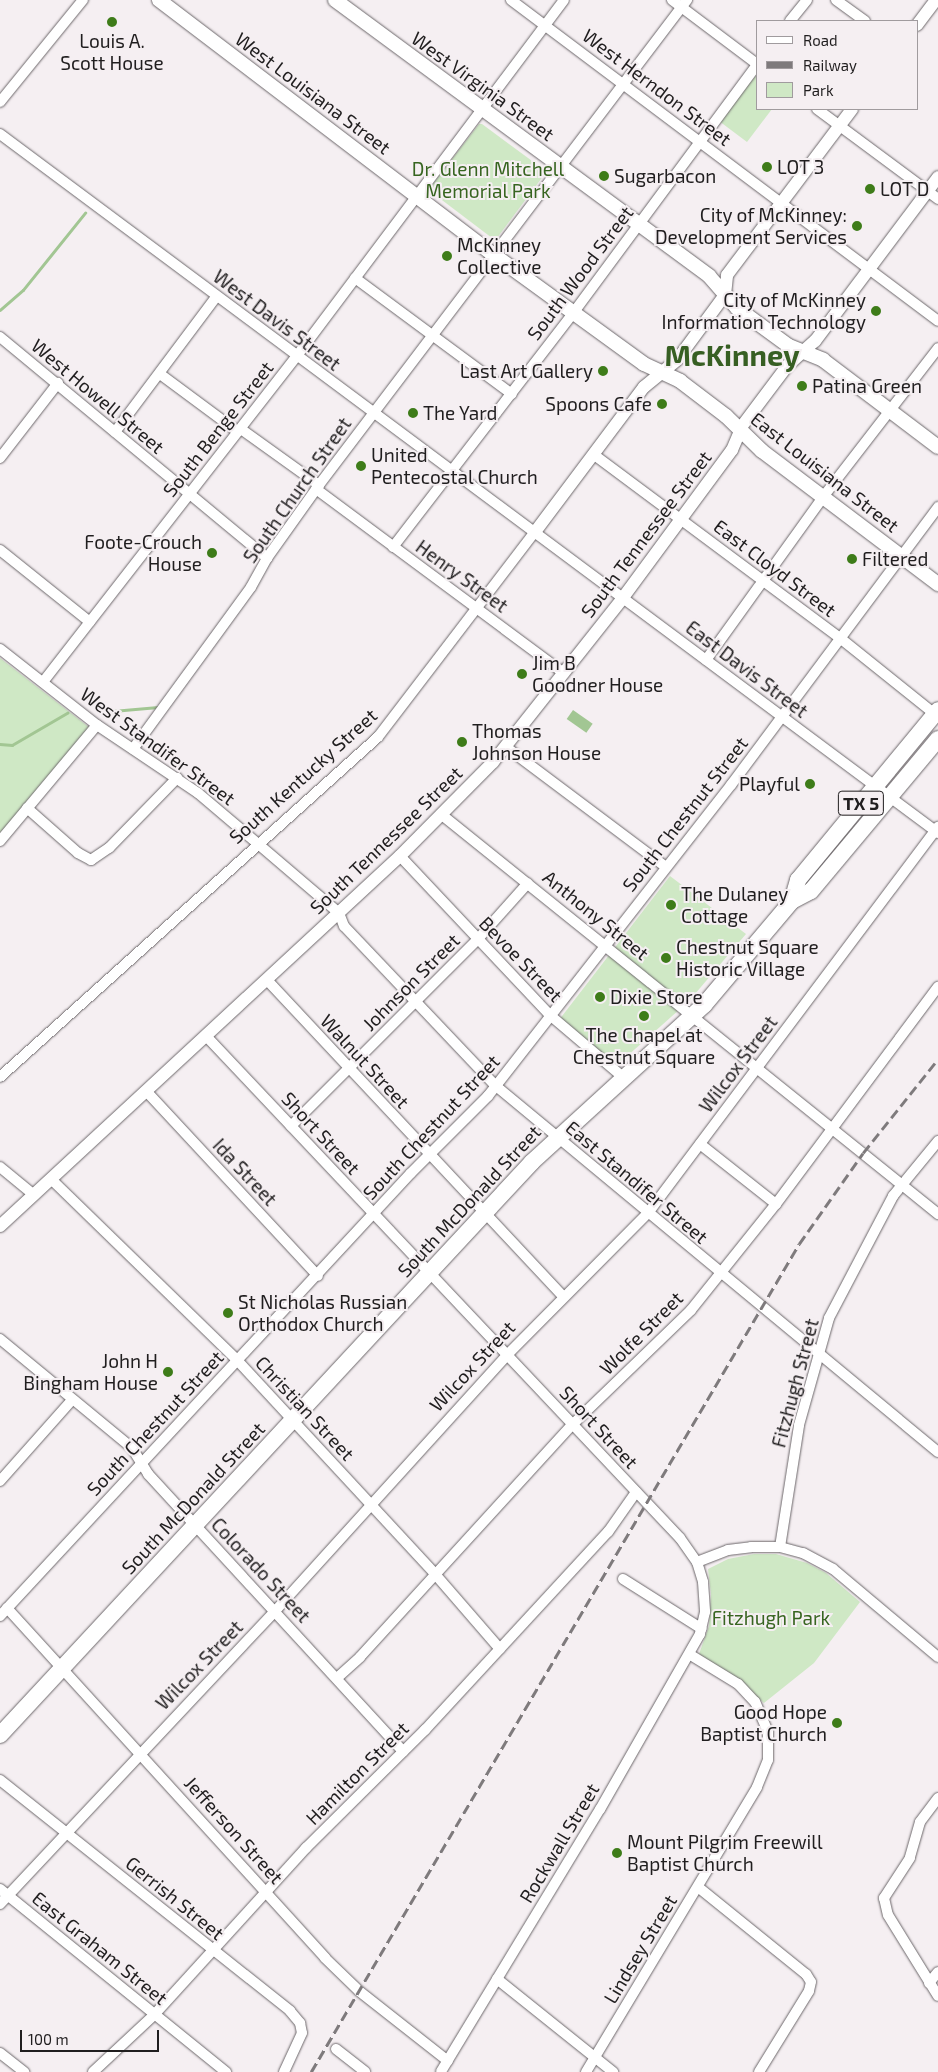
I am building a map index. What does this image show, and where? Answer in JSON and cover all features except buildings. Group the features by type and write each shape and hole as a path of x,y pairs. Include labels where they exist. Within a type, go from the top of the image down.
{"main road":[{"name":"West Louisiana Street","path":"159,0 494,255 644,364 664,373"},
{"name":"West Virginia Street","path":"335,0 709,276 736,308 783,342 823,360 938,447"},
{"name":"East Louisiana Street","path":"664,373 680,381 823,497 938,584"},
{"name":"South McDonald Street","path":"792,901 798,880 936,712"},
{"name":"South McDonald Street","path":"0,1735 428,1273 556,1138 692,1016 792,901 811,891 938,739"}],"street":[{"path":"0,102 84,0"},
{"name":"West Herndon Street","path":"511,0 938,321"},
{"name":"South Benge Street","path":"43,682 296,356 416,194 564,0"},
{"path":"672,0 684,4 756,63"},
{"path":"791,20 807,0"},
{"path":"836,0 864,20"},
{"path":"918,24 936,0"},
{"name":"South Church Street","path":"134,749 251,588 267,558 317,487 684,4"},
{"name":"South Wood Street","path":"393,546 453,471 574,312 699,140 756,65"},
{"path":"818,110 938,199"},
{"path":"725,295 727,274 851,110"},
{"name":"West Davis Street","path":"0,134 216,297 535,532"},
{"name":"South Tennessee Street","path":"0,1226 207,1037 400,856 506,747 622,599 738,442 740,430 787,366 815,341 938,177"},
{"path":"354,278 512,394"},
{"name":"South Kentucky Street","path":"0,1077 383,731 644,387 664,373 677,360 725,295"},
{"path":"114,432 160,374 216,297"},
{"name":"West Howell Street","path":"0,337 58,383 114,432 267,558"},
{"path":"706,660 823,497 938,348"},
{"path":"160,374 317,487"},
{"path":"0,458 58,383"},
{"name":"East Cloyd Street","path":"592,454 680,518 936,712"},
{"name":"Henry Street","path":"317,487 340,508 564,673"},
{"name":"South Chestnut Street","path":"4,1612 237,1360 318,1276 429,1154 496,1086 781,717 938,507"},
{"name":"East Davis Street","path":"535,532 781,717 937,830"},
{"path":"0,550 90,622"},
{"name":"West Standifer Street","path":"0,649 97,725 177,778 257,843 338,913"},
{"path":"0,840 97,725"},
{"path":"506,747 666,867"},
{"path":"28,808 78,853 91,860 109,848 177,778"},
{"name":"Anthony Street","path":"442,814 938,1214"},
{"name":"Wilcox Street","path":"0,1904 4,1892 66,1832 276,1610 507,1355 563,1296 648,1213 937,830"},
{"name":"Bevoe Street","path":"400,856 477,940 551,1016 624,1078"},
{"name":"Johnson Street","path":"291,1126 477,940 528,883"},
{"name":"East Standifer Street","path":"338,913 344,926 496,1086 556,1138 938,1452"},
{"name":"Walnut Street","path":"267,980 348,1070 563,1296"},
{"name":"Wolfe Street","path":"338,1678 360,1658 573,1424 678,1323 721,1274 833,1129 938,987"},
{"name":"Short Street","path":"207,1037 636,1492"},
{"name":"Ida Street","path":"147,1092 318,1276"},
{"name":"Fitzhugh Street","path":"780,1547 799,1425 817,1354 845,1284 902,1185 938,1141"},
{"path":"700,1144 776,1204"},
{"path":"0,1167 34,1195"},
{"name":"Christian Street","path":"52,1180 237,1360 435,1574 500,1649"},
{"name":"Colorado Street","path":"0,1339 132,1448 141,1464 195,1526 276,1610 403,1751"},
{"path":"0,1481 72,1400"},
{"name":"Rockwall Street","path":"442,2072 702,1629 704,1590 697,1562 680,1538 636,1492"},
{"name":"Hamilton Street","path":"93,2072 154,2015 266,1892 500,1649 608,1532 636,1492"},
{"path":"697,1562 734,1549 780,1547 812,1557 833,1569 938,1657"},
{"path":"623,1579 702,1629"},
{"name":"Jefferson Street","path":"4,1612 62,1668 359,1991 448,2061"},
{"name":"Lindsey Street","path":"586,2072 760,1781 770,1747 762,1714 747,1692 688,1654"},
{"name":"Gerrish Street","path":"0,1780 213,1950 300,2023 302,2033 294,2055 284,2072"},
{"path":"938,1798 920,1822 910,1858 884,1898 888,1915 938,1996"},
{"path":"698,1887 806,1974 811,1982 809,1991 759,2072"},
{"name":"East Graham Street","path":"4,1892 226,2072"},
{"path":"930,1983 938,1972"},
{"path":"497,1979 613,2072"},
{"path":"336,2049 365,2072"},
{"path":"0,2053 24,2072"}],"green space":[{"path":"756,75 756,110 771,110 747,142 719,121"},
{"name":"Dr. Glenn Mitchell Memorial Park","path":"479,124 482,124 543,169 544,175 497,238 492,238 434,194 432,185"},
{"path":"0,658 90,728 0,834"},
{"name":"Chestnut Square Historic Village","path":"670,876 746,934 689,1001 616,1066 559,1020"},
{"name":"Fitzhugh Park","path":"754,1554 776,1554 807,1563 826,1573 860,1602 814,1663 764,1703 731,1675 699,1654 709,1626 711,1594 708,1569 728,1559"}],"shaded area":[{"path":"573,710 593,724 586,733 567,719"}],"waterway":[{"path":"0,310 23,290 85,213"},
{"path":"101,712 158,707"},
{"path":"0,744 12,745 67,713"}],"railway":[{"path":"311,2072 799,1244 863,1153 938,1059"}],"place":[{"name":"Louis A. Scott House","path":"112,22"},
{"name":"LOT 3","path":"767,167"},
{"name":"Sugarbacon","path":"604,176"},
{"name":"LOT D","path":"870,189"},
{"name":"City of McKinney: Development Services","path":"857,226"},
{"name":"McKinney Collective","path":"447,256"},
{"name":"City of McKinney Information Technology","path":"876,311"},
{"name":"Last Art Gallery","path":"603,371"},
{"name":"Patina Green","path":"802,386"},
{"name":"Spoons Cafe","path":"662,404"},
{"name":"The Yard","path":"413,413"},
{"name":"United Pentecostal Church","path":"361,466"},
{"name":"Foote-Crouch House","path":"212,553"},
{"name":"Filtered","path":"852,559"},
{"name":"Jim B Goodner House","path":"522,674"},
{"name":"Thomas Johnson House","path":"462,742"},
{"name":"Playful","path":"810,784"},
{"name":"The Dulaney Cottage","path":"671,905"},
{"name":"Chestnut Square Historic Village","path":"666,958"},
{"name":"Dixie Store","path":"600,997"},
{"name":"The Chapel at Chestnut Square","path":"644,1016"},
{"name":"St Nicholas Russian Orthodox Church","path":"228,1313"},
{"name":"John H Bingham House","path":"168,1372"},
{"name":"Good Hope Baptist Church","path":"837,1723"},
{"name":"Mount Pilgrim Freewill Baptist Church","path":"617,1853"}],"district":[{"name":"McKinney","path":"732,355"}]}
